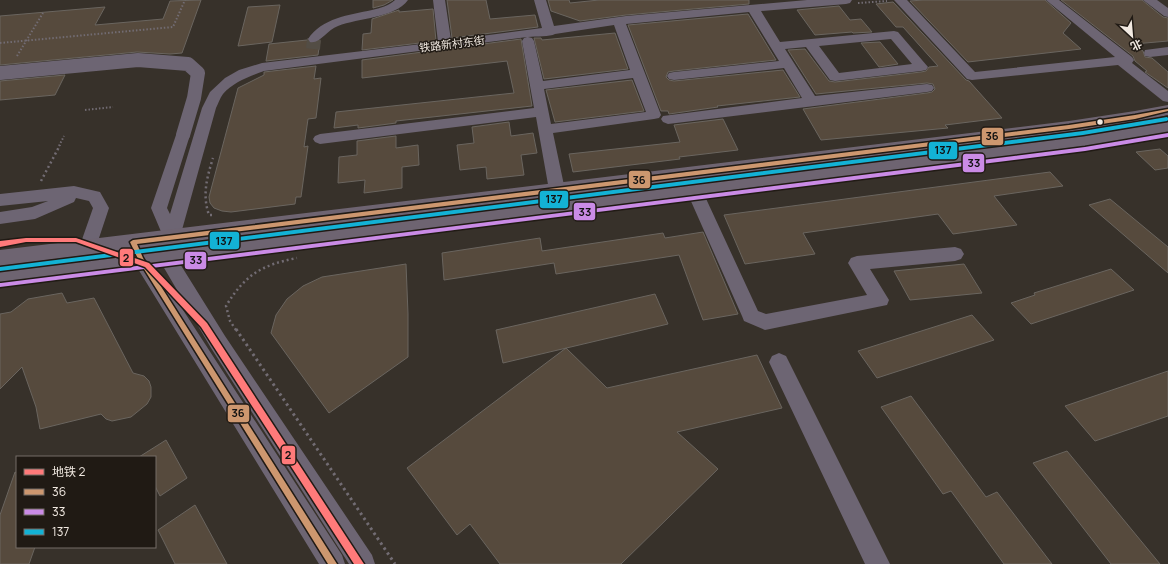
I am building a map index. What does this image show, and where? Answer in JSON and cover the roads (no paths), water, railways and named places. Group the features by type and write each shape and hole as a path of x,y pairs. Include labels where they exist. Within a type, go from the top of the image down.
{"main road":[{"path":"168,247 557,190 1069,127 1146,114 1167,124"},
{"path":"0,277 137,250 694,190 1084,141 1167,124"},
{"path":"0,258 88,248 137,250"}],"street":[{"path":"313,50 323,28 361,15 393,8 401,3 402,0"},
{"path":"439,0 444,45"},
{"path":"540,0 550,32"},
{"name":"铁路新村东街","path":"168,247 209,108 217,92 230,81 244,73 313,50 444,45 619,22 846,0"},
{"path":"900,0 972,76 1125,64 1168,98"},
{"path":"1052,0 1127,60 1125,64"},
{"path":"1149,0 1168,13"},
{"path":"753,9 811,101"},
{"path":"546,129 654,115 619,22"},
{"path":"776,46 894,35 921,67 835,77 810,43"},
{"path":"528,41 557,190"},
{"path":"1150,53 1168,51"},
{"path":"0,73 138,60 188,64 198,73 194,98 159,208 168,247 218,342 363,564"},
{"path":"674,76 788,64"},
{"path":"1006,84 1125,64"},
{"path":"537,86 637,73"},
{"path":"668,119 927,88"},
{"path":"320,139 542,112"},
{"path":"694,190 751,316 765,322 880,300 856,263 955,254"},
{"path":"0,200 74,192 94,196 101,208 88,248"},
{"path":"0,207 65,198 94,196"},
{"path":"0,218 35,213 65,198"},
{"path":"137,250 333,564"},
{"path":"779,362 878,564"}],"tunnel":[{"path":"313,49 314,39"}],"metro line":[{"name":"2","path":"0,244 26,240 76,240 147,265 204,325 359,564"}]}
